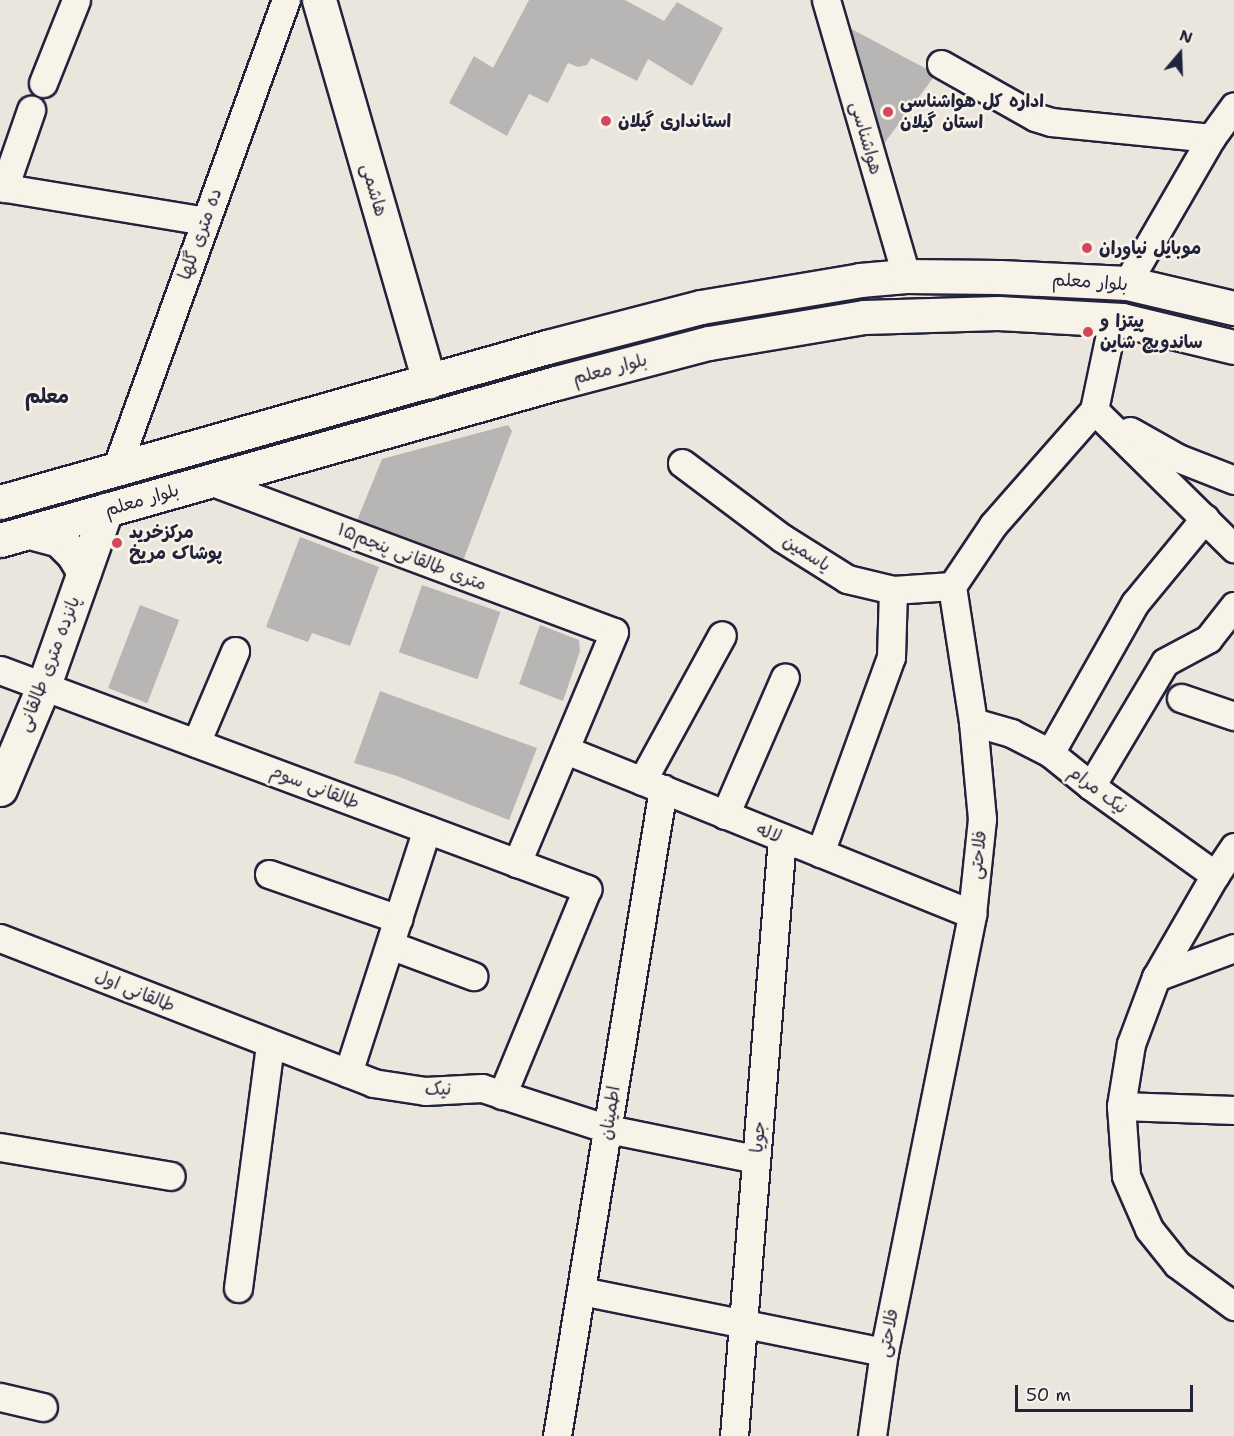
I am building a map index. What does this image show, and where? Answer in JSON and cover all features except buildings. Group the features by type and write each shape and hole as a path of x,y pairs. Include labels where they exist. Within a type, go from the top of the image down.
{"main road":[{"name":"هاشمی","path":"319,0 429,381"},
{"name":"بلوار معلم","path":"0,502 701,307 860,280 906,276 999,277 1127,283 1234,308"},
{"path":"1113,320 1127,283"},
{"name":"بلوار معلم","path":"15,536 556,383 709,343 864,317 998,313 1113,320 1234,347"},
{"name":"پانزده متری طالقانی","path":"1,784 44,685 106,510 116,469"},
{"name":"پانزده متری طالقانی","path":"15,536 59,540 73,554 84,572"}],"street":[{"path":"43,83 76,0"},
{"name":"ده متری گلها","path":"116,469 286,0"},
{"name":"هواشناسی","path":"826,0 906,276"},
{"path":"941,64 1035,117 1051,122 1210,138"},
{"path":"1127,283 1210,138 1234,106"},
{"path":"31,110 2,187 205,221"},
{"path":"952,586 993,525 1094,410 1113,320"},
{"path":"1094,410 1178,458 1234,480"},
{"path":"1094,410 1234,548"},
{"name":"یاسمین","path":"682,463 782,538 847,579 893,590 952,586"},
{"name":"۱۵متری طالقانی پنجم","path":"210,481 614,632 566,750"},
{"path":"1050,753 1135,603 1205,518"},
{"name":"فلاحتی","path":"872,1436 884,1352 972,914 982,819 973,722 952,586"},
{"path":"820,853 891,657 893,590"},
{"path":"1091,786 1165,662 1209,639 1234,606"},
{"name":"اطمینان","path":"557,1436 608,1129 653,785 722,635"},
{"path":"196,743 235,651"},
{"name":"طالقانی سوم","path":"0,670 587,889 502,1095"},
{"path":"725,815 785,677"},
{"path":"1182,698 1234,716"},
{"name":"نیک مرام","path":"973,722 1011,733 1050,753 1091,786 1215,874"},
{"path":"517,863 566,750"},
{"name":"لاله","path":"566,750 972,914"},
{"path":"348,1073 427,829"},
{"name":"جویا","path":"734,1436 782,838"},
{"path":"1234,847 1215,874 1156,977 1131,1044 1121,1106 1126,1176 1149,1228 1178,1264 1234,1306"},
{"path":"269,874 398,919"},
{"name":"طالقانی اول","path":"0,938 270,1044"},
{"path":"390,945 473,976"},
{"path":"1156,977 1234,948"},
{"path":"238,1288 270,1044"},
{"name":"نیک","path":"270,1044 373,1083 425,1091 482,1088 608,1129 756,1159"},
{"path":"1121,1106 1234,1110"},
{"path":"0,1147 171,1176"},
{"path":"581,1292 743,1326 884,1352"},
{"path":"0,1397 43,1407"}],"place":[{"name":"اداره کل هواشناسی استان گیلان","path":"888,112"},
{"name":"استانداری گیلان","path":"606,121"},
{"name":"موبایل نیاوران","path":"1087,248"},
{"name":"پیتزا و ساندویچ شاین","path":"1088,332"},
{"name":"مرکزخرید پوشاک مریخ","path":"117,543"}],"district":[{"name":"معلم","path":"47,396"}]}
